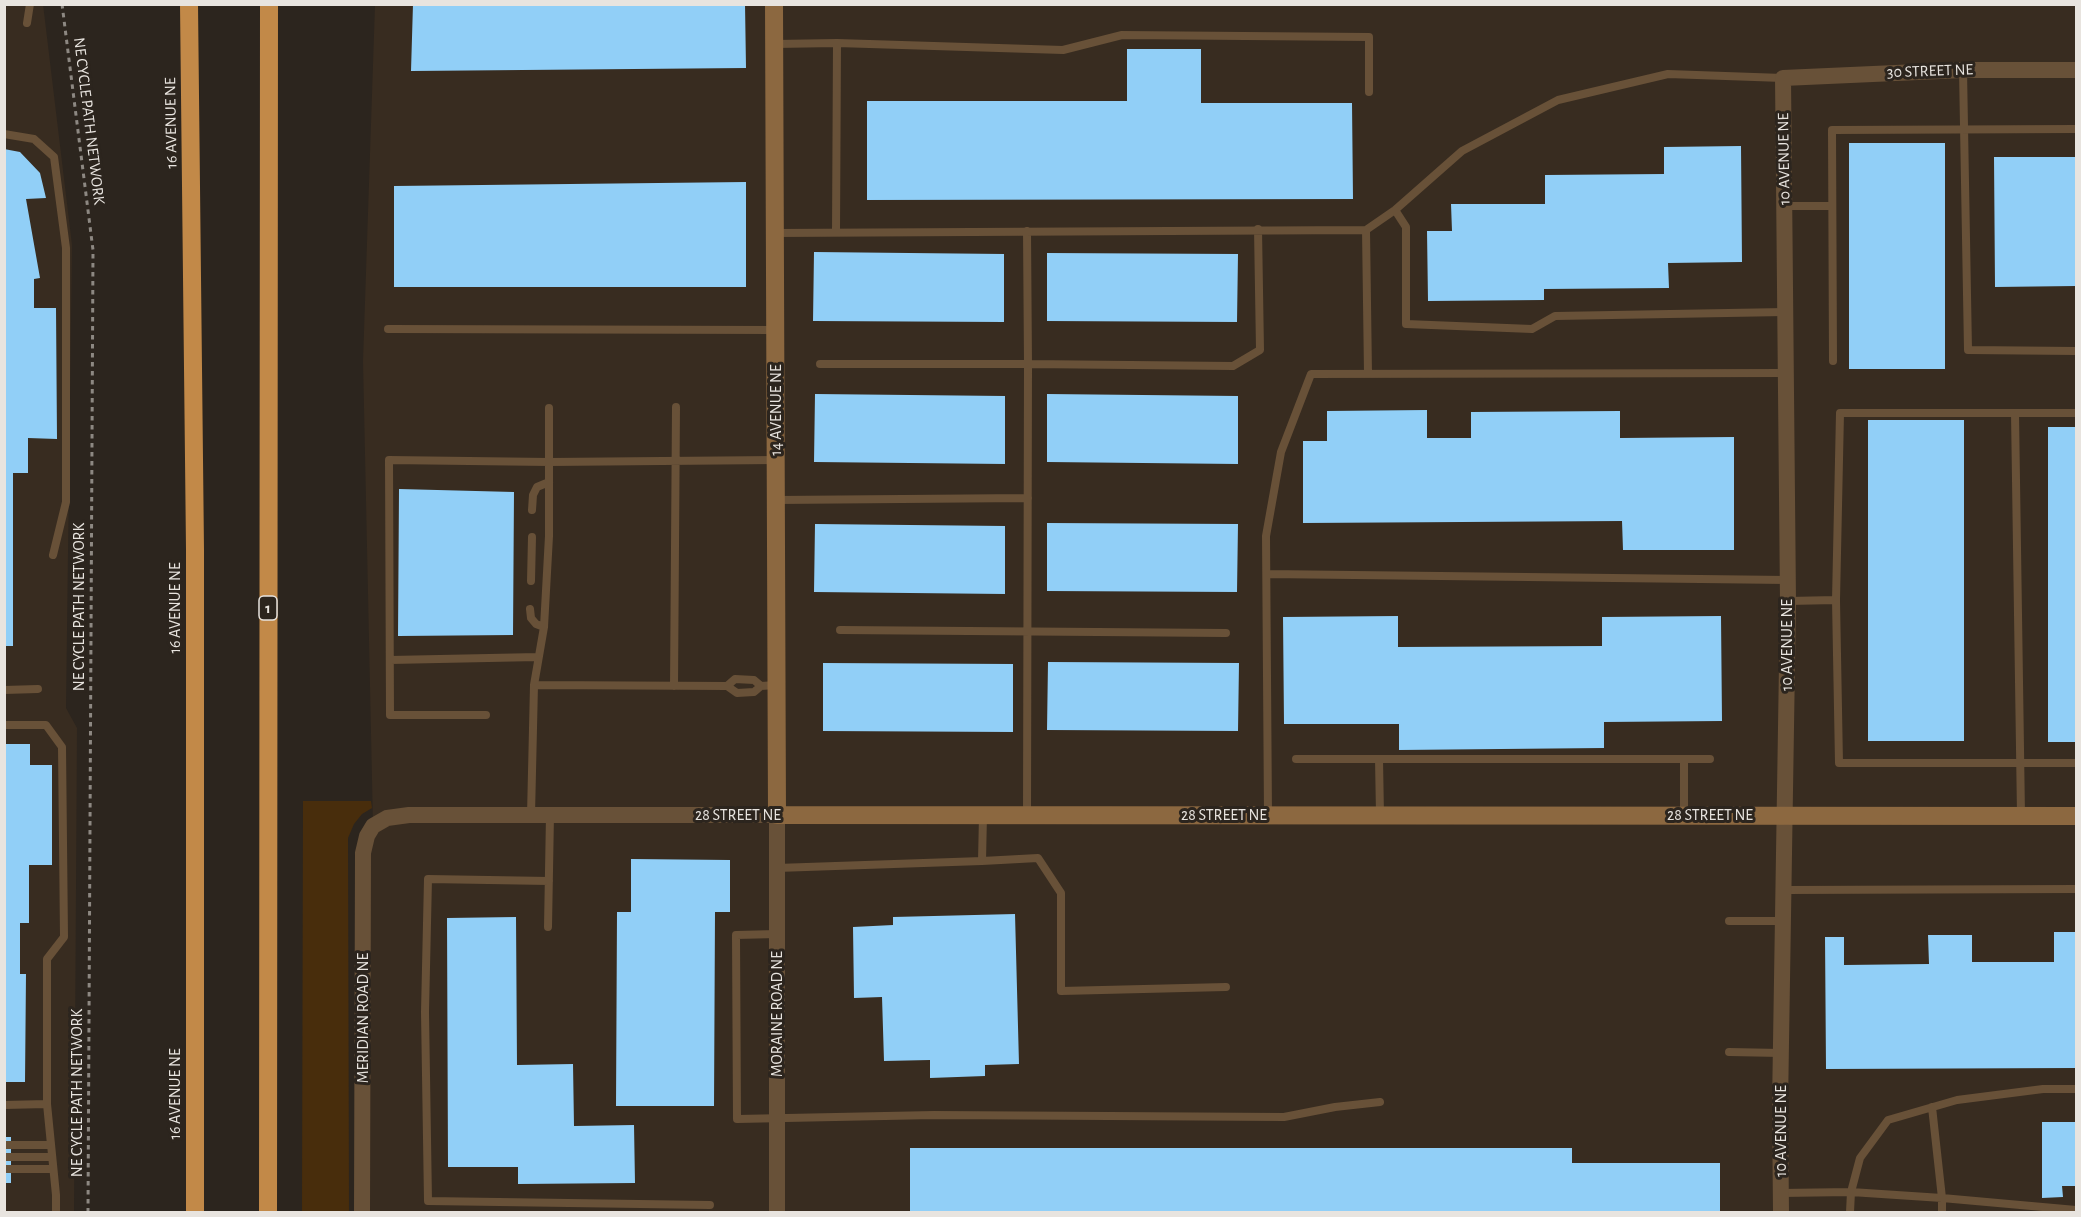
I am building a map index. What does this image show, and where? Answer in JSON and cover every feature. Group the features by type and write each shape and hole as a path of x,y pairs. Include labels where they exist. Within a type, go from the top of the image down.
{"highway":[{"name":"16 AVENUE NE","path":"189,4 195,550 195,1212"},
{"name":"1","path":"268,1212 269,4"}],"street":[{"name":"14 AVENUE NE","path":"774,4 776,501 769,686 777,815"},
{"name":"30 STREET NE","path":"1783,78 1963,70 2076,69"},
{"name":"10 AVENUE NE","path":"1782,1212 1781,1053 1788,601 1783,78"},
{"name":"28 STREET NE","path":"373,826 387,818 409,815 2076,816"},
{"name":"MORAINE ROAD NE","path":"777,815 777,1212"},
{"name":"MERIDIAN ROAD NE","path":"362,1212 363,853 367,836 373,826"}],"lane":[{"path":"27,23 30,4"},
{"path":"775,44 837,43 1063,50 1122,34 1369,37 1369,92"},
{"path":"836,232 837,43"},
{"path":"1963,70 1968,350 2076,351"},
{"path":"775,233 1366,230 1395,210 1462,151 1558,100 1668,74 1783,78"},
{"path":"1833,361 1832,130 2076,129"},
{"path":"4,134 34,139 54,157 66,248 66,502 53,555"},
{"path":"1784,206 1832,206"},
{"path":"1395,210 1406,227 1406,324 1532,329 1555,316 1785,312"},
{"path":"820,364 1233,366 1260,350 1258,229"},
{"path":"1366,230 1368,374"},
{"path":"1027,231 1028,815"},
{"path":"388,328 776,330"},
{"path":"1268,815 1266,536 1281,452 1311,374 1786,373"},
{"path":"674,686 676,407"},
{"path":"531,815 534,685 544,627 549,536 549,408"},
{"path":"2076,413 1840,413 1836,600 1839,763 2076,763"},
{"path":"2015,413 2021,815"},
{"path":"486,715 390,715 389,460 549,462 776,460"},
{"path":"532,510 537,487 549,482"},
{"path":"776,501 1028,498"},
{"path":"531,581 532,537"},
{"path":"1267,574 1787,579"},
{"path":"1788,601 1836,600"},
{"path":"530,609 531,618 536,624 544,627"},
{"path":"840,630 1226,633"},
{"path":"390,660 538,657"},
{"path":"534,685 728,686 735,680 754,680 769,686"},
{"path":"4,690 38,689"},
{"path":"4,726 46,726 62,747 64,937 47,959 47,1104 56,1212"},
{"path":"1296,759 1710,759"},
{"path":"1379,759 1380,815"},
{"path":"1684,759 1684,815"},
{"path":"548,927 550,815"},
{"path":"982,861 983,815"},
{"path":"777,868 1038,858 1061,893 1061,992 1226,987"},
{"path":"549,881 428,879 424,1012 428,1201 710,1205"},
{"path":"1785,890 2076,889"},
{"path":"1729,921 1784,921"},
{"path":"777,934 736,935 737,1119 969,1115 1284,1117 1335,1107 1380,1102"},
{"path":"1729,1052 1781,1053"},
{"path":"1850,1212 1851,1192 1860,1158 1888,1120 1957,1100 2043,1089 2076,1089"},
{"path":"4,1105 47,1104"},
{"path":"1932,1107 1942,1212"},
{"path":"4,1146 51,1145"},
{"path":"4,1157 52,1157"},
{"path":"4,1169 53,1169"},
{"path":"1781,1194 1851,1192 2076,1210"}],"path":[{"name":"NE CYCLE PATH NETWORK","path":"62,4 93,250 88,1212"}],"shaded area":[{"path":"43,4 72,245 66,708 77,728 74,1212 5,1212 4,5"},
{"path":"375,5 2076,5 2076,1212 363,1212 363,853 373,826 363,361"},
{"path":"303,801 371,801 372,808 362,814 354,824 348,838 349,1212 302,1212"}],"building":[{"path":"413,4 745,4 746,68 411,71"},
{"path":"1127,49 1201,49 1201,103 1352,103 1353,199 867,200 867,101 1127,101"},
{"path":"1849,143 1945,143 1945,369 1849,369"},
{"path":"1741,146 1742,262 1668,263 1669,288 1544,289 1544,300 1428,301 1427,231 1452,231 1451,204 1545,204 1545,175 1664,174 1664,147"},
{"path":"4,149 20,152 40,173 46,198 26,199 40,278 34,279 34,308 56,308 57,439 28,438 28,473 13,473 13,646 4,646"},
{"path":"1994,157 2076,157 2076,286 1995,287"},
{"path":"746,182 746,287 394,287 394,186"},
{"path":"814,252 1004,254 1004,322 813,321"},
{"path":"1047,253 1238,254 1237,322 1047,321"},
{"path":"815,394 1005,396 1005,464 814,462"},
{"path":"1047,394 1238,396 1238,464 1047,462"},
{"path":"1427,410 1427,438 1471,438 1471,412 1620,411 1620,438 1734,437 1734,550 1623,550 1622,521 1303,523 1303,441 1327,441 1327,411"},
{"path":"1868,420 1964,420 1964,741 1868,741"},
{"path":"2048,427 2076,427 2076,742 2048,742"},
{"path":"399,489 514,492 513,635 398,636"},
{"path":"1047,523 1238,524 1237,592 1047,591"},
{"path":"815,524 1005,526 1005,594 814,592"},
{"path":"1398,616 1398,647 1602,646 1602,617 1721,616 1722,721 1604,722 1604,748 1399,750 1399,724 1284,724 1283,617"},
{"path":"1048,662 1239,663 1238,731 1047,730"},
{"path":"823,663 1013,664 1013,732 823,731"},
{"path":"4,744 30,744 30,765 52,765 52,865 29,865 29,923 20,923 20,974 26,974 25,1082 4,1082"},
{"path":"631,859 730,860 730,912 715,912 714,1106 616,1106 617,912 631,912"},
{"path":"1015,914 1019,1064 985,1065 985,1076 930,1078 930,1060 884,1061 882,997 854,998 853,927 893,925 893,917"},
{"path":"516,917 517,1065 573,1064 574,1126 634,1125 635,1183 518,1184 518,1167 448,1167 447,918"},
{"path":"2054,932 2076,932 2076,1068 1826,1069 1825,937 1844,937 1844,965 1929,964 1928,935 1972,935 1972,962 2054,962"},
{"path":"2042,1122 2076,1122 2076,1186 2062,1186 2063,1197 2042,1198"},
{"path":"4,1137 11,1137 11,1183 4,1183"},
{"path":"910,1148 1572,1148 1572,1163 1720,1163 1720,1212 910,1212"}]}
